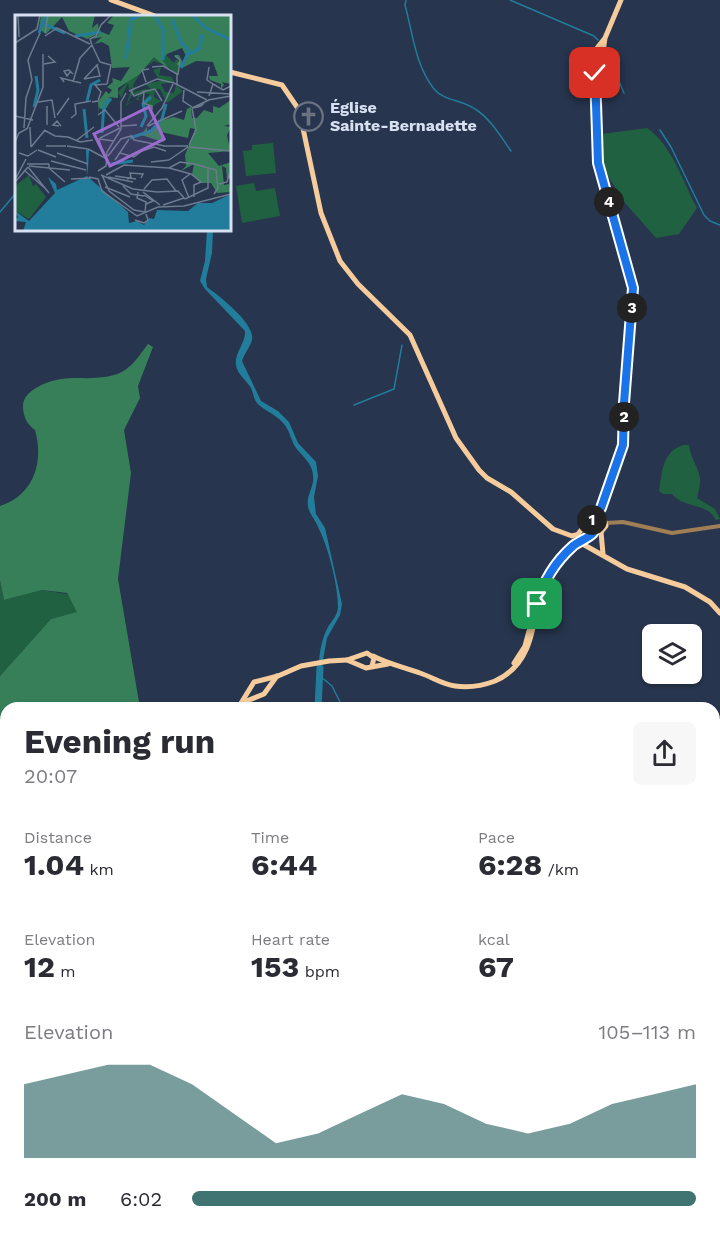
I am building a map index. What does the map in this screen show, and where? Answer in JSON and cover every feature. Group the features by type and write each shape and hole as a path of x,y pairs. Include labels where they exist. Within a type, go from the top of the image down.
{"main road":[{"path":"111,0 152,15"},
{"path":"231,72 282,85 297,107 321,213 340,261 350,275 410,335 456,438 479,470 490,480 511,492 553,529 575,536 601,508 623,445 633,288 598,163 597,69 589,60 605,38 621,0"},
{"path":"597,69 605,62 603,55 605,38"},
{"path":"594,53 603,55"},
{"path":"582,530 605,528 601,508"},
{"path":"593,518 604,521"},
{"path":"593,518 603,554"},
{"path":"243,702 254,682 314,663 347,660 367,653 389,664 418,672 453,686 477,686 507,675 524,655 531,640 537,604 547,579 571,548 591,536 595,530"},
{"path":"567,535 571,548"},
{"path":"579,542 627,569 685,587 710,602 720,613"},
{"path":"361,655 359,659 361,666"},
{"path":"372,666 373,656"},
{"path":"347,660 366,668 389,664"},
{"path":"247,702 264,694 278,676"},
{"path":"261,681 267,688"},
{"path":"251,689 256,696"}],"street":[{"path":"604,521 623,522 672,533 720,526"}],"green space":[{"path":"647,128 656,135 670,154 697,208 679,234 656,238 626,204 604,170 602,134"},
{"path":"273,143 276,173 246,176 243,151 252,150 252,145"},
{"path":"254,183 256,191 275,188 280,216 242,223 236,186"},
{"path":"148,344 153,347 138,386 140,398 124,430 131,473 118,579 139,702 0,702 0,676 51,619 77,612 67,593 42,590 4,600 0,580 0,506 21,494 34,476 37,465 35,430 28,423 24,414 24,400 33,390 47,383 114,375 133,363"},
{"path":"689,445 699,474 697,498 715,509 720,519 716,520 707,510 683,502 672,494 663,494 659,491 662,470 667,458 676,448"},
{"path":"0,580 4,600 42,590 67,594 78,612 51,619 0,676"}],"water":[{"path":"207,231 213,231 212,253 206,279 207,287 242,318 252,333 252,340 242,361 261,401 278,411 289,422 298,443 316,462 318,476 314,497 316,514 325,528 342,604 340,615 327,638 320,676 319,657 322,644 338,607 329,555 308,506 313,479 312,471 294,445 286,427 278,418 257,403 251,388 240,374 236,361 245,331 200,281 205,261"}],"waterway":[{"path":"406,0 405,5 415,49 434,89 443,96 470,106 486,117 511,151"},
{"path":"510,0 594,36 598,40"},
{"path":"606,47 611,54"},
{"path":"612,59 615,69"},
{"path":"616,74 624,93"},
{"path":"660,130 671,147 704,215 710,221 720,225"},
{"path":"0,212 15,194"},
{"path":"354,405 394,389 402,345"},
{"path":"318,702 320,668"},
{"path":"320,676 332,686 340,702"}],"place":[{"name":"Église Sainte-Bernadette","path":"309,116"}],"route":[{"path":"537,604 543,586 556,565 571,548 593,533 591,522 601,508 623,445 633,288 632,277 598,163 595,73"}]}
